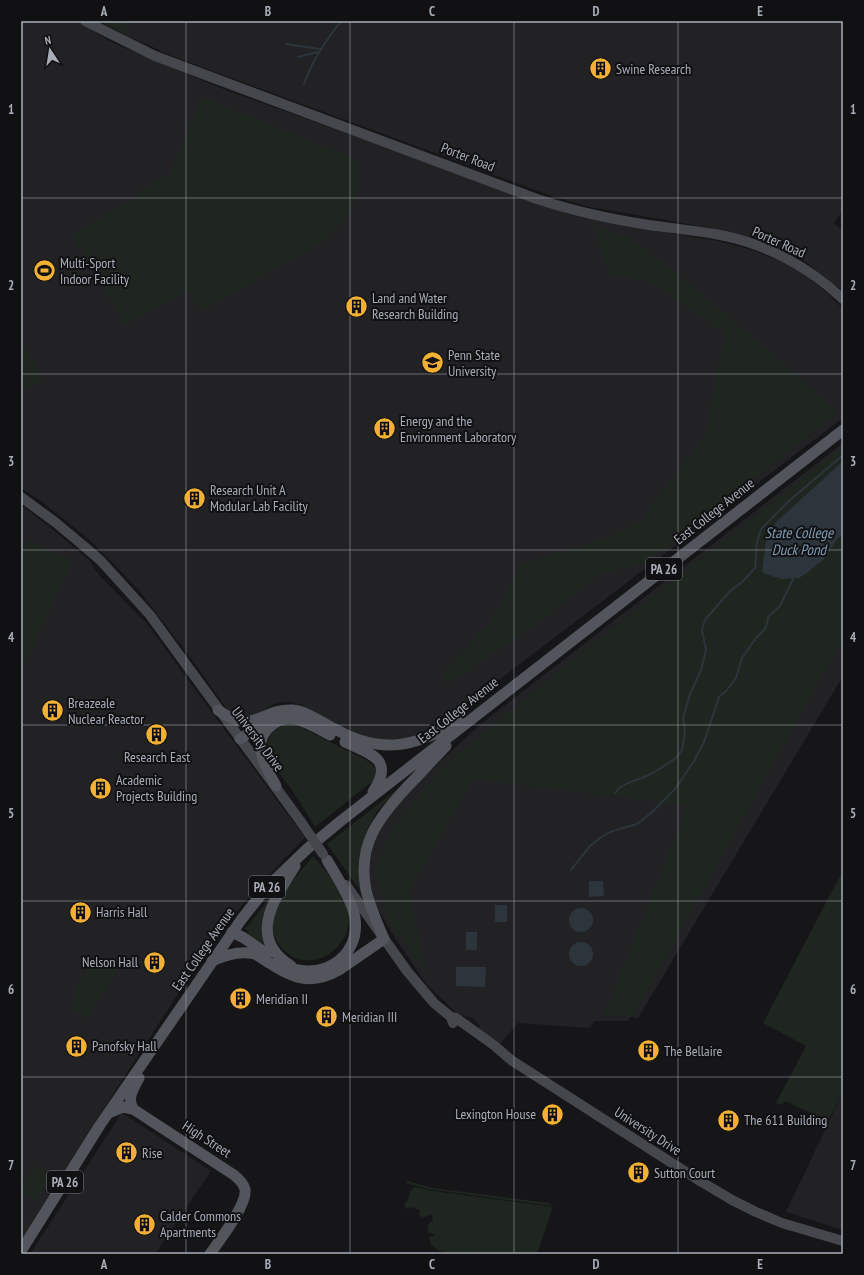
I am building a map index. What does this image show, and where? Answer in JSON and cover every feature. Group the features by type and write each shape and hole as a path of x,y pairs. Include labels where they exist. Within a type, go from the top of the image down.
{"main road":[{"name":"Porter Road","path":"85,21 155,56 537,199 593,215 734,238 754,244 799,264 828,285 843,299"},
{"name":"East College Avenue","path":"21,1251 142,1062 232,932 267,887 308,848 470,719 843,430"},
{"name":"University Drive","path":"21,497 69,533 112,573 155,622 218,710 276,786 384,939 424,992 451,1018 452,1023 492,1052 511,1060 732,1200 782,1223 843,1241"},
{"path":"218,710 233,720 244,722 258,720 285,710 297,711 357,740 383,746 408,743 431,736 486,708"},
{"path":"240,739 267,721 274,714"},
{"path":"276,786 263,763 260,750 261,740 265,732 275,722 284,719 296,719 376,758 380,763 382,775 379,783 368,800"},
{"path":"211,962 230,954 244,952 255,954 288,975 302,979 318,978 332,975 384,939 372,910 366,889 365,861 367,847 372,832 390,805 470,719"},
{"path":"297,969 282,959 273,948 268,936 267,920 272,906 281,889 308,848"},
{"path":"232,932 244,938 281,964 297,969 315,971 330,966 345,955 354,938 355,918 325,857"},
{"name":"East College Avenue","path":"133,1109 130,1098 141,1074 142,1062"},
{"path":"108,1113 123,1107 133,1109"},
{"name":"High Street","path":"133,1109 234,1174 240,1180 245,1195 241,1207 210,1254"}],"shaded area":[{"name":"Penn State University","path":"21,21 76,21 109,41 226,90 571,215 718,241 749,249 780,261 803,274 827,293 843,309 843,418 437,726 408,739 386,740 366,737 336,724 303,705 290,702 279,702 268,707 257,715 238,717 229,712 185,650 137,588 98,548 81,533 41,501 21,488"},
{"path":"100,21 843,21 843,210 834,223 843,232 843,291 804,261 786,251 756,238 717,229 590,207 554,197 172,56 126,35"},
{"path":"100,21 131,21 126,35"},
{"path":"202,97 361,162 357,195 345,220 324,241 202,311 200,311 188,290 125,325 72,234 136,198 134,194 170,174"},
{"path":"592,225 631,239 684,279 798,376 837,413 690,530 645,563 599,575 535,625 446,685 442,674 490,622 521,564 601,540 641,520 705,435 725,333 650,281 610,275"},
{"path":"21,340 43,379 21,391"},
{"path":"843,443 843,676 638,1018 631,1017 628,1021 594,1021 590,1028 518,1023 499,1045 478,1028 480,1026 472,1018 459,1015 427,985 395,938 377,908 370,883 370,863 374,842 381,824 398,802 426,774 482,723"},
{"path":"843,447 843,461 776,522 772,528 765,551 762,571 768,575 781,579 826,557 837,539 843,534 843,645 840,643 633,1016 604,1015 688,805 473,779 409,891 427,975 388,919 375,871 390,832 441,769 574,659"},
{"path":"21,505 90,561 95,570 103,579 147,624 305,837 246,900 195,968 95,1122 21,1242"},
{"path":"28,540 72,560 27,660 21,657 21,555"},
{"path":"287,724 294,724 364,759 374,766 376,771 373,781 315,827 294,793 274,766 267,751 270,736 277,729"},
{"path":"405,783 377,811 367,832 362,893 327,844"},
{"path":"313,856 339,891 346,904 349,919 346,934 339,946 328,955 316,960 302,960 289,955 278,943 273,932 272,923 275,911 284,894"},
{"path":"843,870 843,1092 828,1121 785,1101 782,1105 776,1103 806,1046 763,1023"},
{"path":"276,890 269,904 271,951 247,937 249,931 245,929"},
{"path":"105,958 119,967 87,1019 73,1011 73,1003 77,987 91,968"},
{"path":"843,1092 843,1230 786,1212"},
{"path":"121,1114 124,1114 211,1171 155,1254 30,1254"},
{"path":"36,1165 53,1176 36,1202 23,1193 21,1187"},
{"path":"408,1181 432,1188 549,1203 553,1206 428,1189 406,1183"},
{"path":"414,1187 433,1191 553,1207 537,1254 479,1254 478,1252 472,1254 449,1253 435,1248 431,1243 429,1236 433,1237 434,1234 428,1232 428,1225 433,1220 432,1215 423,1217 419,1216 420,1210 410,1207 407,1209 405,1207 404,1204 409,1198 409,1194"}],"water":[{"name":"State College Duck Pond","path":"843,461 843,534 837,539 826,557 799,578 781,579 763,573 766,541 776,522"},
{"path":"589,881 603,881 604,896 589,897"},
{"path":"495,905 507,905 507,922 495,922"},
{"path":"581,908 590,911 593,920 590,929 581,932 572,929 569,920 572,911"},
{"path":"466,932 477,932 477,950 466,950"},
{"path":"581,942 590,945 593,954 590,963 581,966 572,963 569,954 572,945"},
{"path":"456,967 486,967 485,987 456,986"}],"waterway":[{"path":"304,84 320,51 341,21"},
{"path":"286,44 320,49"},
{"path":"298,57 318,52"},
{"path":"615,793 619,788 628,783 647,776 661,768 676,758 682,750 685,732 683,718 690,694 701,670 706,650 702,630 705,620 729,592 742,582 755,568 757,542 761,529 789,501 843,455"},
{"path":"571,870 589,847 600,838 610,832 637,824 650,814 675,789 694,761 704,742 719,697 726,691 736,678 742,658 756,638 765,629 768,617 780,606 793,579"}],"place":[{"name":"Swine Research","path":"600,69"},
{"name":"Multi-Sport Indoor Facility","path":"45,271"},
{"name":"Land and Water Research Building","path":"357,306"},
{"name":"Penn State University","path":"432,363"},
{"name":"Energy and the Environment Laboratory","path":"385,429"},
{"name":"Research Unit A Modular Lab Facility","path":"194,498"},
{"name":"Breazeale Nuclear Reactor","path":"53,711"},
{"name":"Research East","path":"157,735"},
{"name":"Academic Projects Building","path":"101,788"},
{"name":"Harris Hall","path":"81,912"},
{"name":"Nelson Hall","path":"154,962"},
{"name":"Meridian II","path":"240,999"},
{"name":"Meridian III","path":"326,1017"},
{"name":"Panofsky Hall","path":"77,1046"},
{"name":"The Bellaire","path":"649,1051"},
{"name":"Lexington House","path":"552,1114"},
{"name":"The 611 Building","path":"728,1120"},
{"name":"Rise","path":"126,1153"},
{"name":"Sutton Court","path":"638,1173"},
{"name":"Calder Commons Apartments","path":"145,1224"}]}
